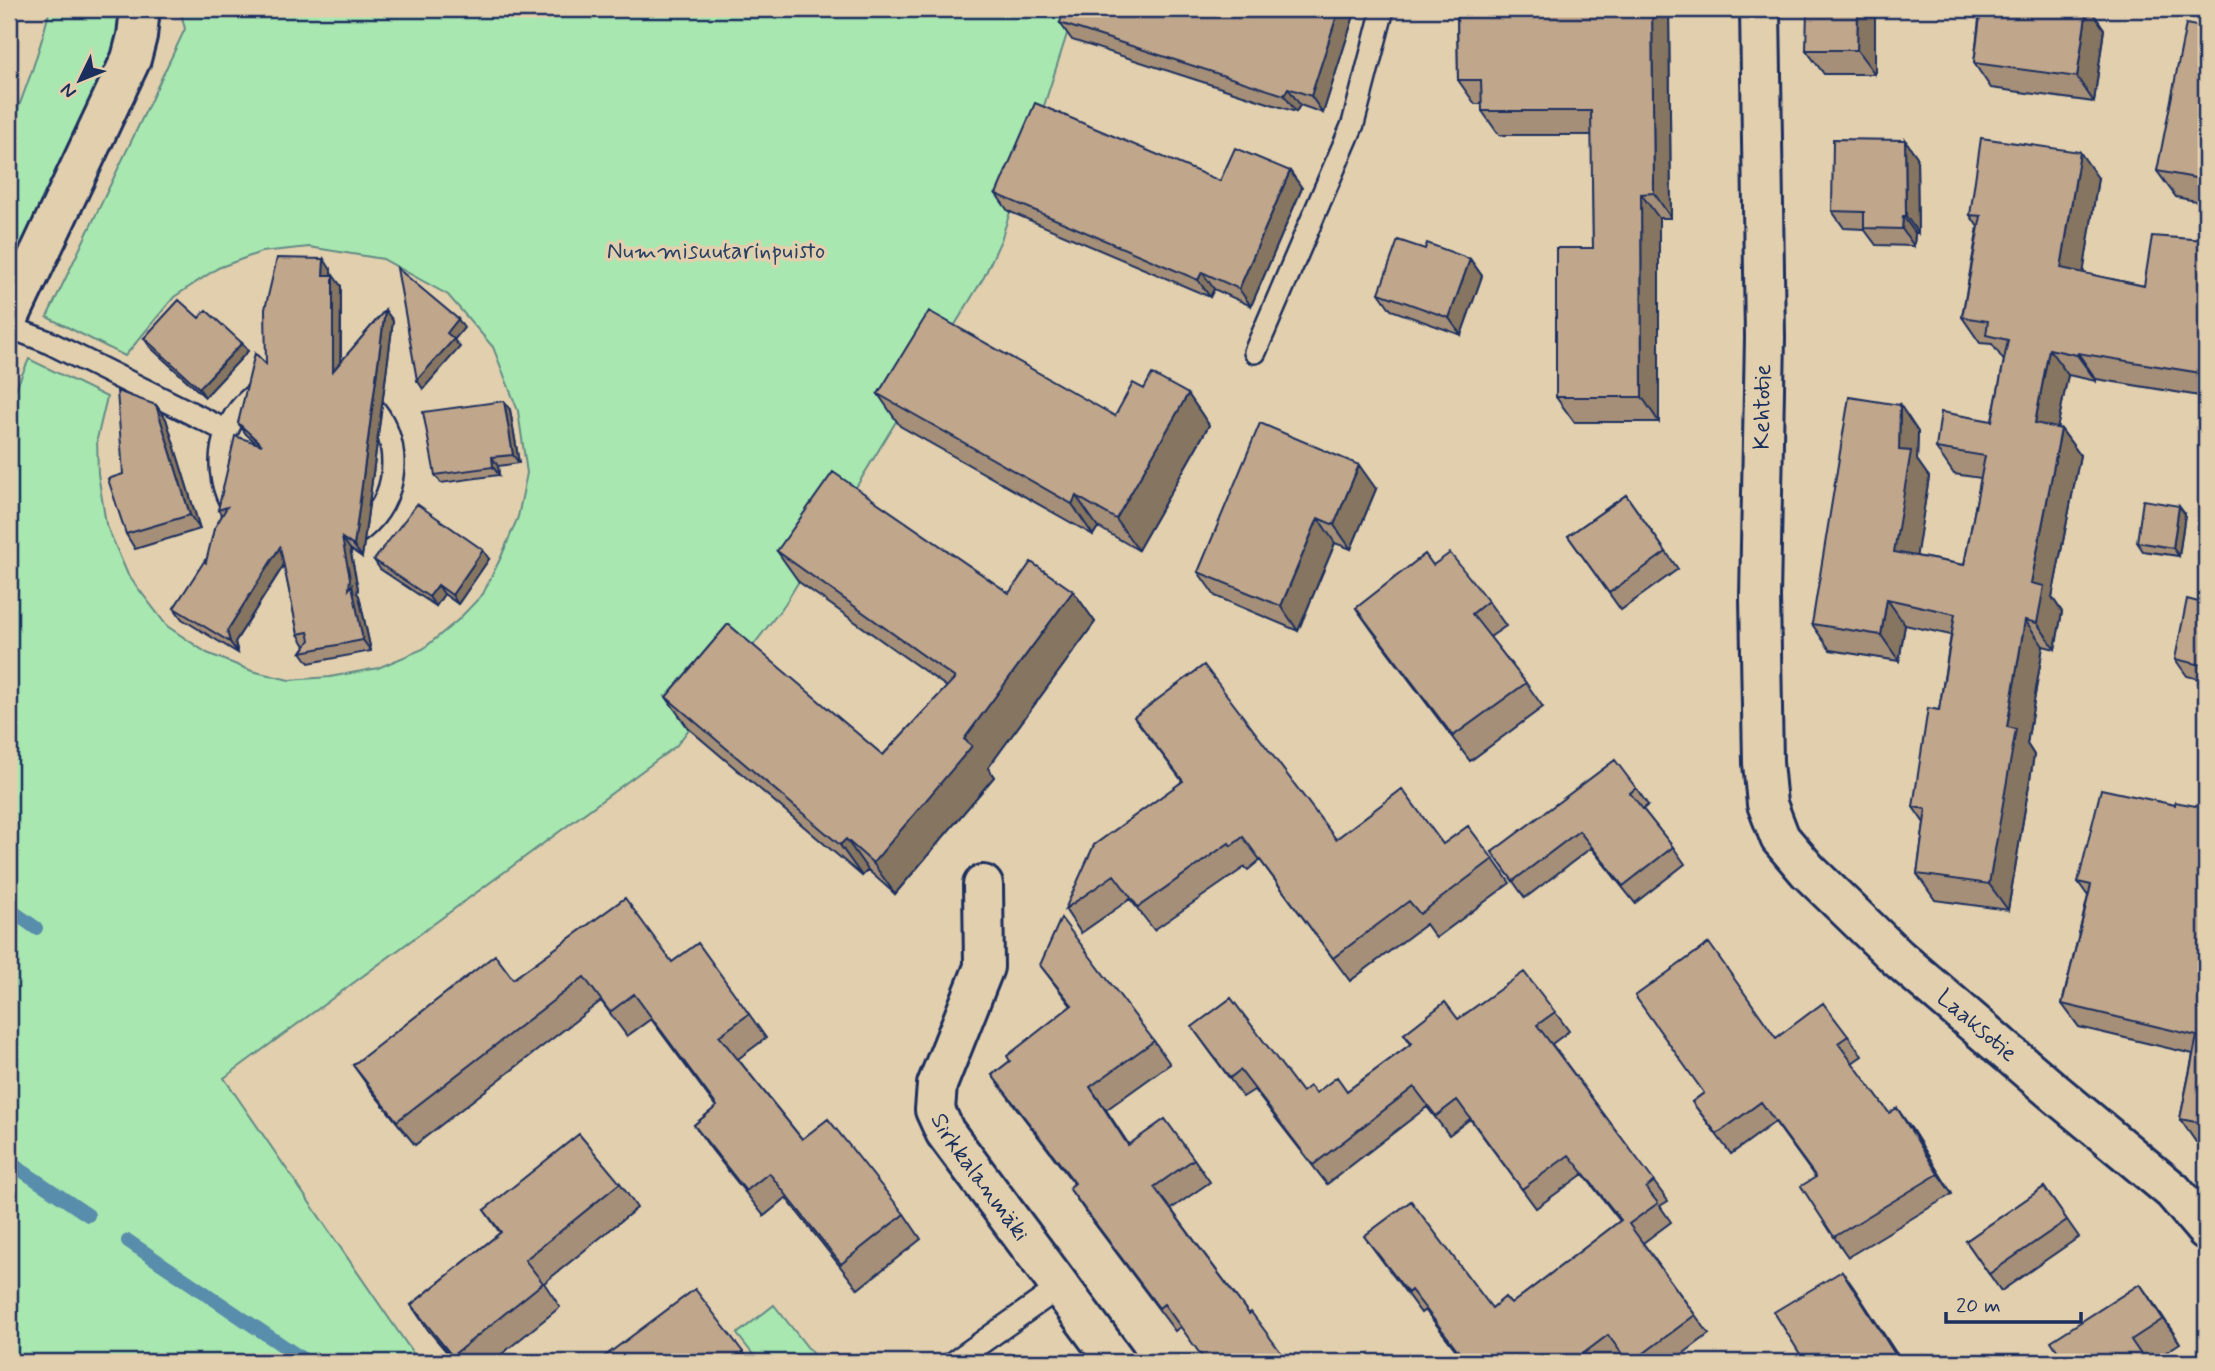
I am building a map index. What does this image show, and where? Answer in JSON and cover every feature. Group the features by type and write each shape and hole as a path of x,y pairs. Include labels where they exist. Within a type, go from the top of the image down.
{"street":[{"path":"9,318 131,59 138,36 140,9"},
{"name":"Kehtotie","path":"1760,9 1765,323 1760,597 1763,763 1767,804"},
{"name":"Laaksotie","path":"1767,804 1780,838 1808,871 1898,958 2173,1191 2206,1230"},
{"name":"Sirkkalanmäki","path":"983,885 984,967 937,1085 935,1110 945,1132 1116,1362"}],"lane":[{"path":"1255,352 1353,124 1383,9"},
{"path":"9,327 46,341 227,430"},
{"path":"321,377 342,384 362,396 377,413 388,434 393,453 393,472 386,498 364,528 337,544 298,548 271,541 256,532 243,519 232,505 225,488 221,459 227,430 241,408 260,391 286,380 321,377"},
{"path":"954,1362 1060,1287"}],"green space":[{"path":"50,9 119,9 123,27 112,65 9,295 9,130 32,70"},
{"name":"Nummisuutarinpuisto","path":"180,9 1075,9 1001,240 984,277 785,604 676,746 224,1078 419,1362 9,1362 9,404 29,359 107,397 97,439 98,474 106,524 128,575 167,626 207,653 252,671 289,680 330,677 378,668 423,649 458,620 483,594 501,557 518,517 527,473 518,411 493,347 448,295 383,259 309,247 261,252 218,268 174,297 125,356 47,317 185,29"},
{"path":"774,1305 819,1362 759,1362 737,1334"}],"building":[{"path":"1064,9 1339,9 1311,96 1288,88 1284,95 1060,23"},
{"path":"1457,9 1652,9 1654,193 1641,194 1642,397 1556,397 1556,248 1593,248 1591,111 1482,111 1481,80 1458,80"},
{"path":"1807,9 1858,9 1857,50 1806,50"},
{"path":"1981,9 2087,9 2077,77 1974,63"},
{"path":"2186,24 2206,28 2206,180 2157,171"},
{"path":"1035,103 1220,181 1235,148 1290,171 1239,289 1202,272 1198,280 996,194"},
{"path":"1981,138 2080,152 2061,268 2144,286 2152,236 2206,240 2206,343 2201,373 2049,349 2035,423 2061,429 2031,583 2044,586 2037,623 2025,620 2007,727 2016,729 1989,884 1917,874 1926,809 1913,807 1928,708 1939,710 1955,614 1887,599 1881,635 1812,624 1849,397 1900,405 1899,450 1911,451 1894,552 1964,565 1985,456 1936,448 1941,412 1992,421 2008,340 1986,335 1988,321 1962,317 1981,216 1970,215"},
{"path":"1833,139 1905,140 1906,216 1903,216 1902,229 1864,228 1864,212 1832,211"},
{"path":"1398,240 1425,249 1427,243 1470,259 1449,318 1379,293"},
{"path":"277,258 324,259 323,275 333,275 333,371 385,310 354,546 342,538 350,578 349,589 352,585 363,640 301,652 310,640 308,632 298,634 280,547 227,631 230,642 174,608 205,560 206,562 214,529 227,507 218,510 235,436 262,445 238,423 255,353 266,364 265,309"},
{"path":"397,268 458,319 447,333 454,339 417,380"},
{"path":"179,300 199,318 206,310 242,343 199,388 144,338"},
{"path":"929,311 1115,416 1133,383 1144,389 1152,374 1188,394 1116,519 1076,496 1072,504 878,394"},
{"path":"117,391 156,405 190,515 126,534 108,479 123,474"},
{"path":"504,401 513,455 492,457 493,467 435,475 423,412"},
{"path":"1260,423 1359,465 1334,525 1318,518 1281,606 1198,572"},
{"path":"833,472 1009,593 1031,562 1073,591 964,739 972,746 873,863 846,839 840,845 666,697 728,624 883,755 955,678 777,551"},
{"path":"1626,495 1666,552 1609,593 1568,536"},
{"path":"2143,500 2179,506 2173,548 2137,542"},
{"path":"417,504 483,550 452,595 438,585 429,597 374,560"},
{"path":"1450,553 1488,601 1472,614 1526,683 1453,736 1356,608 1425,554 1433,565"},
{"path":"2187,599 2206,604 2206,666 2175,659"},
{"path":"1204,665 1336,839 1402,789 1443,844 1468,826 1493,859 1420,914 1409,901 1333,958 1243,837 1231,846 1229,843 1138,907 1114,875 1065,909 1094,845 1183,781 1134,717"},
{"path":"1615,760 1636,788 1630,793 1673,847 1623,886 1579,831 1513,881 1492,852"},
{"path":"2101,789 2175,805 2175,802 2206,808 2206,1124 2180,1119 2197,1036 2062,1004 2091,885 2078,882"},
{"path":"625,898 672,962 698,943 749,1014 719,1036 802,1139 828,1119 904,1214 841,1264 769,1173 746,1191 694,1125 717,1106 634,994 610,1012 584,977 397,1121 353,1065 495,955 513,979"},
{"path":"1061,918 1154,1041 1090,1087 1128,1145 1165,1119 1194,1159 1154,1187 1288,1362 1206,1362 1164,1304 1159,1308 1069,1188 1075,1183 992,1075 1010,1061 1007,1056 1072,1005 1040,965"},
{"path":"1709,943 1776,1038 1823,1003 1848,1036 1838,1043 1889,1113 1897,1108 1938,1174 1834,1237 1801,1186 1816,1177 1761,1102 1717,1134 1692,1102 1704,1093 1635,996"},
{"path":"1524,972 1555,1012 1537,1025 1654,1181 1646,1188 1658,1203 1629,1224 1695,1315 1632,1362 1628,1362 1608,1335 1572,1362 1467,1362 1411,1290 1408,1293 1364,1236 1411,1201 1492,1308 1505,1297 1511,1304 1621,1220 1569,1155 1522,1189 1457,1100 1436,1116 1414,1087 1313,1165 1240,1070 1230,1078 1192,1027 1231,998 1302,1092 1310,1086 1316,1093 1337,1077 1347,1091 1412,1043 1404,1034 1445,1002 1458,1019"},
{"path":"579,1134 620,1183 525,1260 543,1283 452,1356 411,1305 501,1232 484,1210"},
{"path":"2044,1187 2067,1220 1989,1274 1966,1241"},
{"path":"1842,1271 1900,1362 1805,1362 1774,1312"},
{"path":"2140,1284 2163,1319 2131,1340 2146,1362 2065,1362 2051,1341"},
{"path":"695,1289 743,1352 729,1362 597,1362"}],"waterway":[{"path":"9,909 36,928"},
{"path":"9,1162 88,1215"},
{"path":"128,1241 307,1362"}]}
